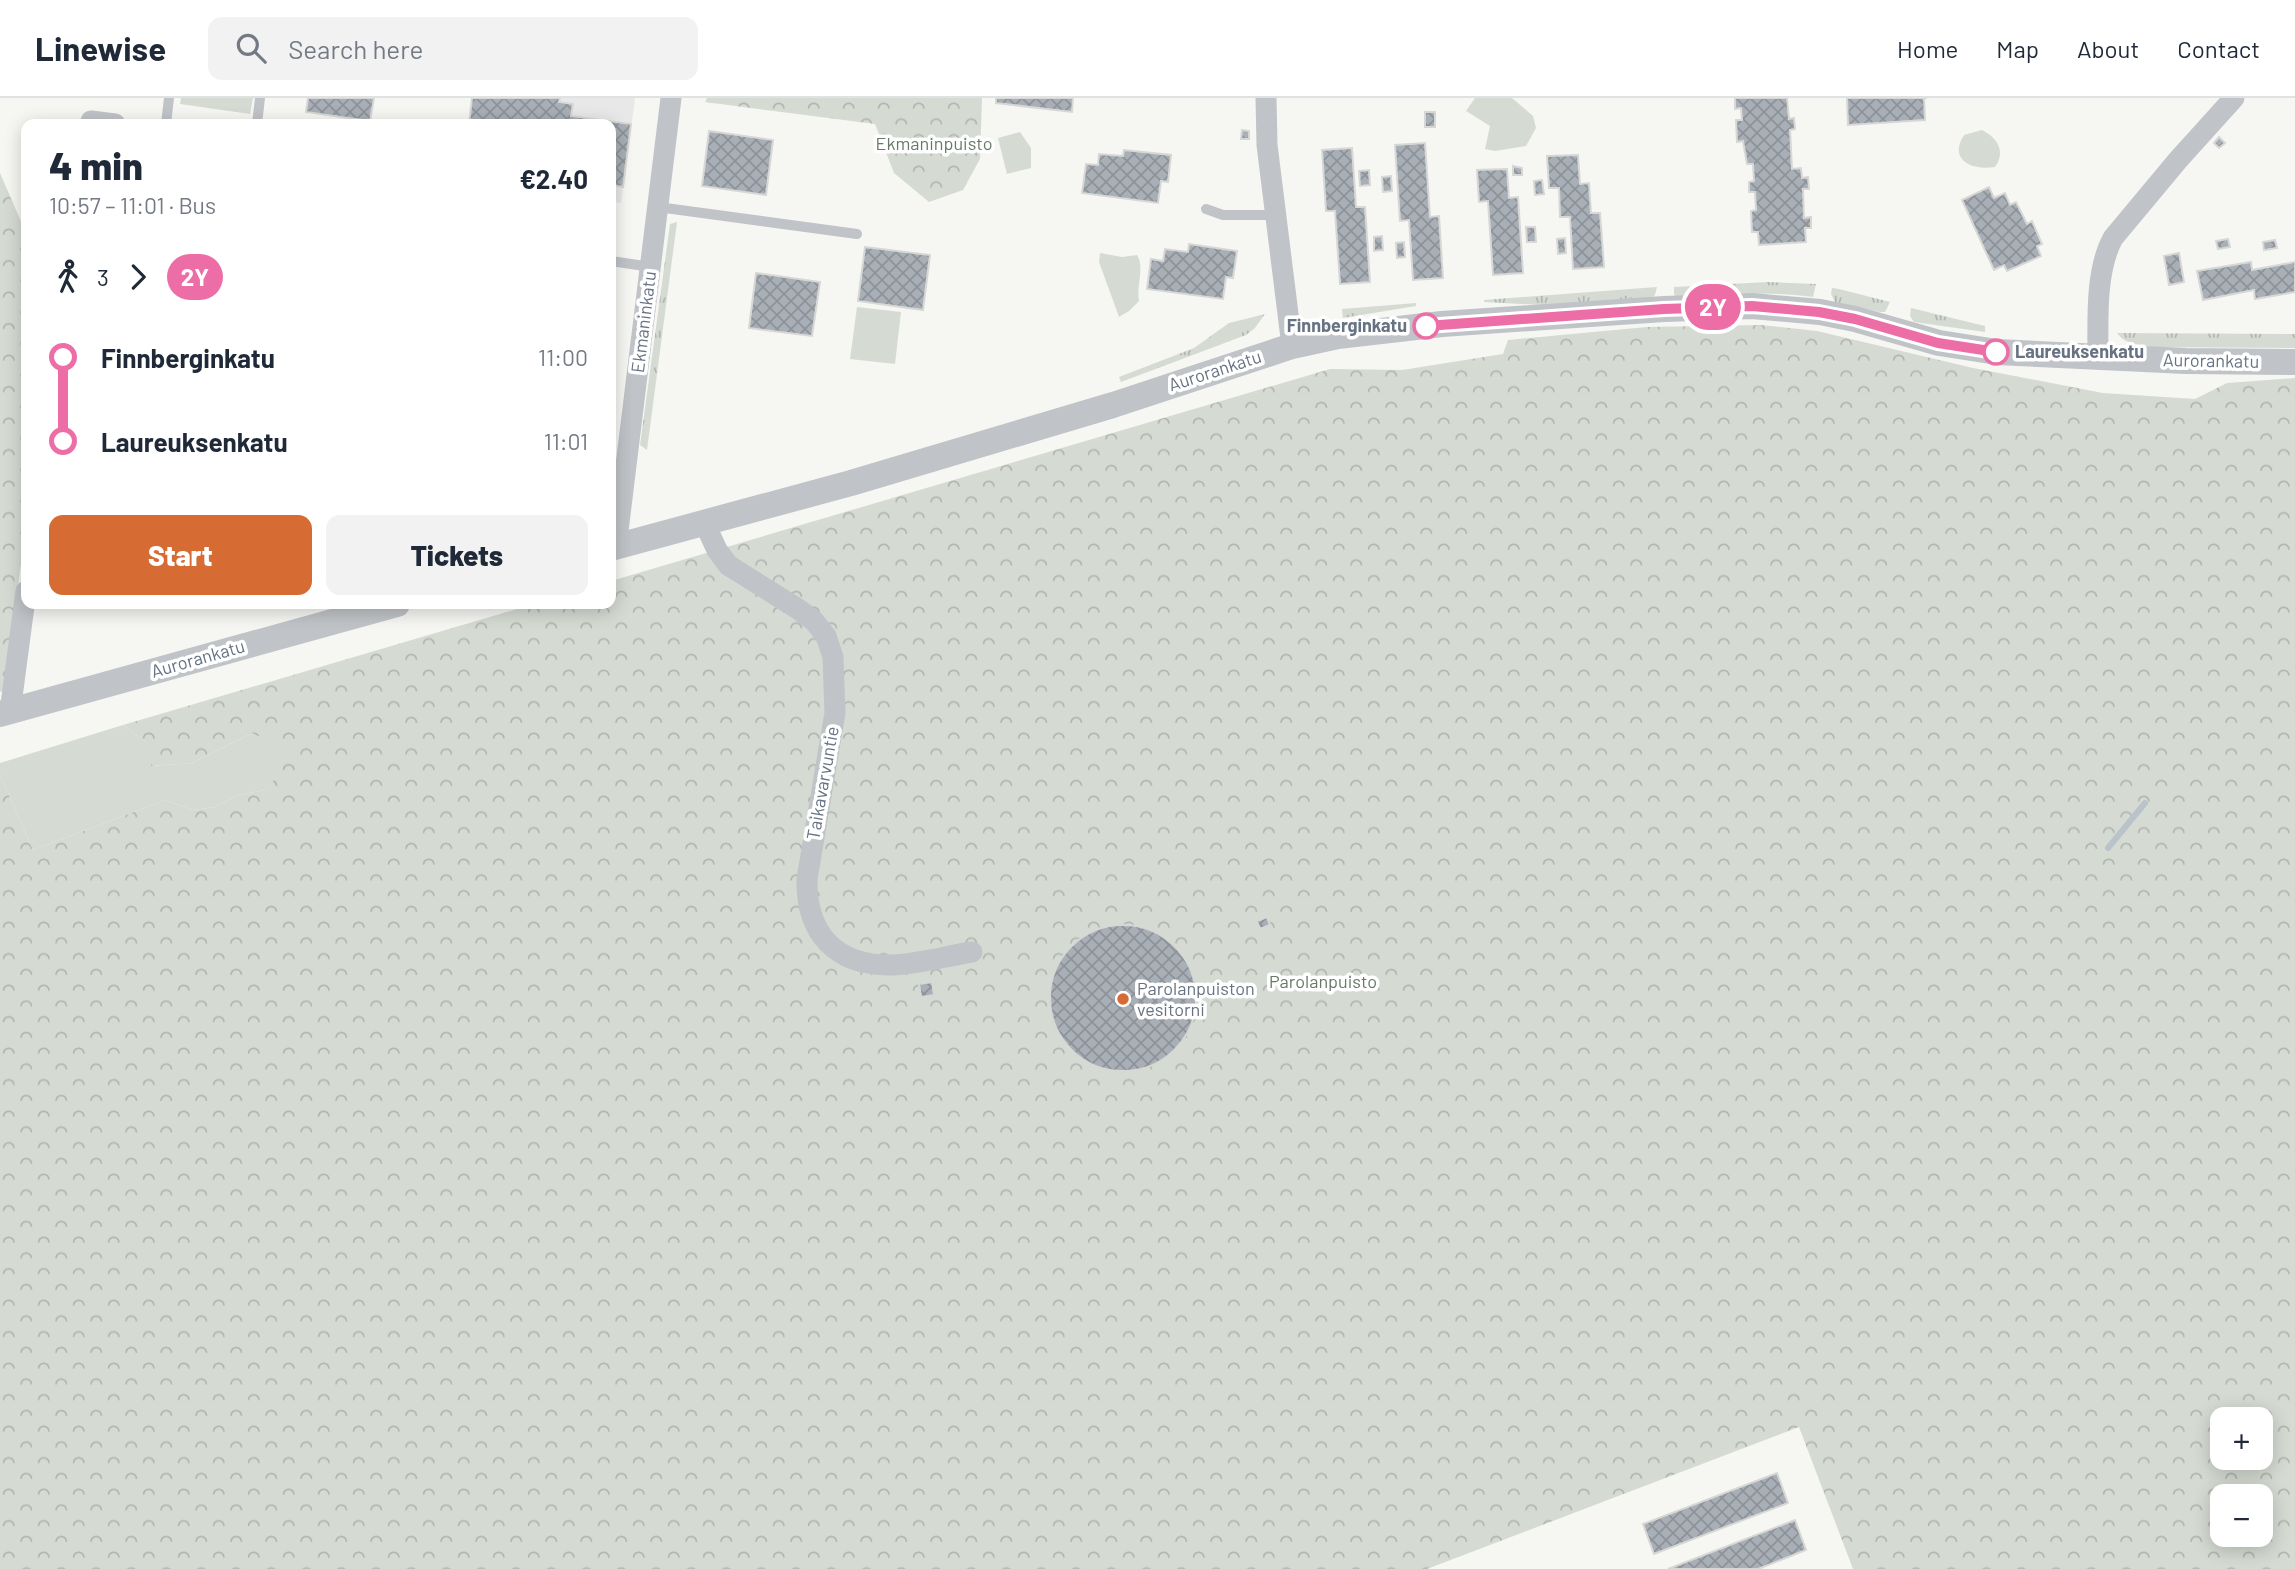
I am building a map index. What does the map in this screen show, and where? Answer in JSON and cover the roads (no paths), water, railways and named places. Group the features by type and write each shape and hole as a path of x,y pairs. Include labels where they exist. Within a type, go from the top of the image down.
{"street":[{"name":"Ekmaninkatu","path":"616,525 671,98"},
{"path":"1266,98 1267,145 1292,346"},
{"path":"2098,358 2102,267 2106,251 2113,238 2178,160 2234,98"},
{"name":"Aurorankatu","path":"616,546 851,483 1026,431 1292,346 1338,336 1442,324 1664,309 1752,306 1819,312 1855,319 1938,343 1971,349 2190,362 2295,362"},
{"name":"Taikavarvuntie","path":"705,524 717,550 728,565 798,608 814,621 826,636 833,657 835,713 807,888 811,913 823,940 853,960 873,964 895,965 972,952"},
{"path":"5,713 23,609"},
{"name":"Aurorankatu","path":"5,713 379,609"}],"lane":[{"path":"167,119 169,98"},
{"path":"258,119 260,98"},
{"path":"658,207 857,234"},
{"path":"1206,209 1223,215 1275,215"},
{"path":"616,262 651,267"}],"waterway":[{"path":"2108,848 2145,803"}],"place":[{"name":"Finnberginkatu","path":"1426,326"},
{"name":"Laureuksenkatu","path":"1996,352"},
{"name":"Parolanpuiston vesitorni","path":"1123,999"}],"park label":[{"name":"Ekmaninpuisto","path":"934,144"},
{"name":"Parolanpuisto","path":"1323,982"}]}
